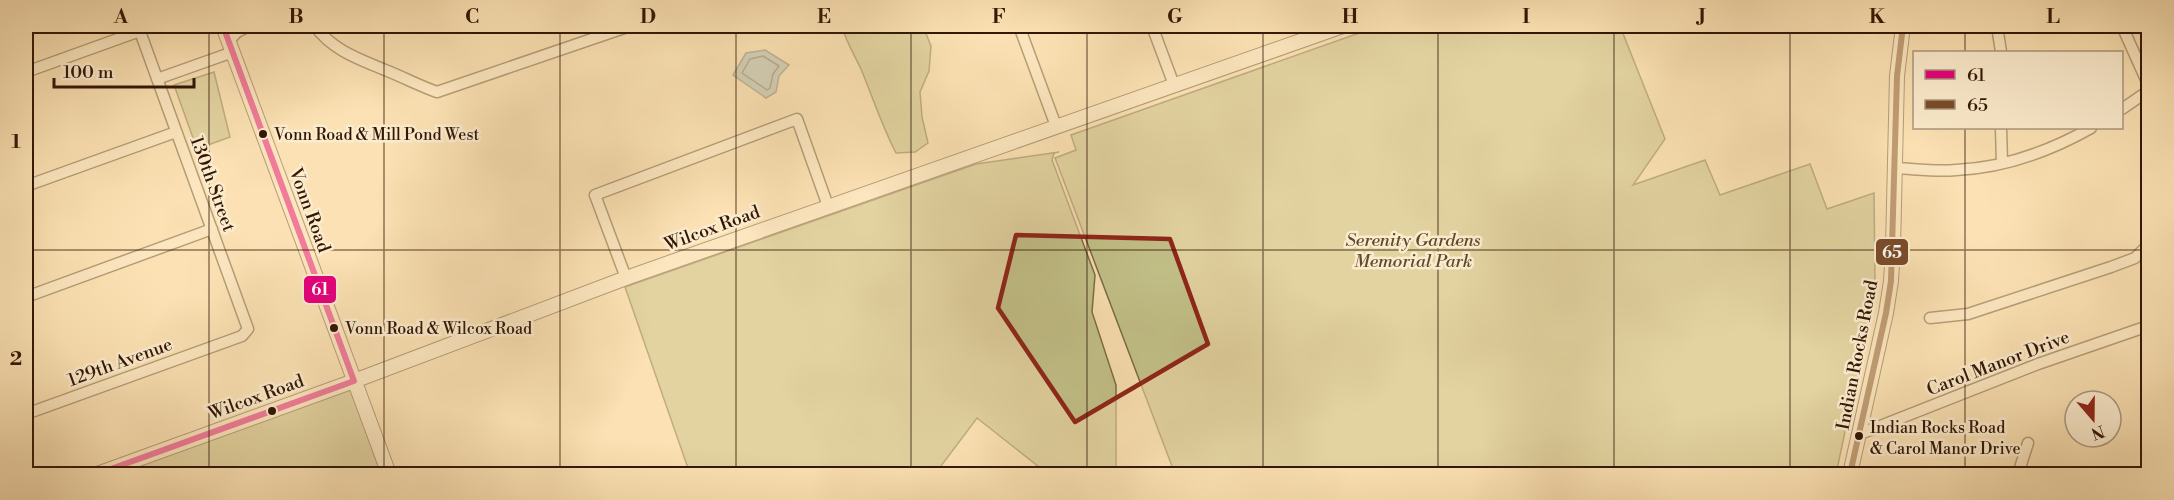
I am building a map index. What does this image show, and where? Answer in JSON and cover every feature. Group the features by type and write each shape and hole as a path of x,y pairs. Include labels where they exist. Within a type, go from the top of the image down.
{"street":[{"name":"Vonn Road","path":"223,26 389,474"},
{"path":"157,79 231,46 237,32 249,26"},
{"path":"315,26 336,47 437,92 630,26"},
{"path":"1019,26 1056,126"},
{"path":"1152,26 1174,86"},
{"name":"Wilcox Road","path":"97,474 354,381 626,278 1343,26"},
{"name":"Indian Rocks Road","path":"1850,474 1891,281 1898,76 1903,26"},
{"path":"1997,26 2001,51"},
{"path":"2122,26 2148,84"},
{"path":"26,72 139,28"},
{"name":"130th Street","path":"139,28 248,329 243,336 225,341"},
{"path":"2123,108 2148,91"},
{"path":"626,278 595,195 797,119 828,206"},
{"path":"2001,129 2002,163"},
{"path":"1896,168 1955,171 2002,163 2062,144 2089,129"},
{"path":"26,186 177,132"},
{"path":"26,297 212,229"},
{"path":"1929,318 1968,314 2111,267 2135,258 2148,245"},
{"name":"Carol Manor Drive","path":"1860,434 2038,364 2148,326"},
{"name":"129th Avenue","path":"26,414 225,341"},
{"path":"2018,474 2028,443"}],"highlighted area":[{"path":"1016,235 1170,239 1208,344 1075,422 998,308"}],"green space":[{"path":"842,26 923,26 931,46 929,71 920,92 922,117 928,143 915,152 896,153"},
{"name":"Serenity Gardens Memorial Park","path":"1379,26 1620,26 1665,139 1633,185 1705,160 1720,195 1810,164 1827,209 1874,193 1875,283 1836,474 1670,474 1665,470 1649,474 1175,474 1055,158 1076,150 1071,135"},
{"path":"214,72 230,137 197,149 174,85"},
{"path":"1059,152 1054,153 1052,160 1095,275 1092,312 1116,385 1116,474 1048,474 977,418 935,474 690,474 625,287 976,164"},
{"path":"351,388 381,474 113,474"}],"water":[{"path":"765,50 789,65 779,76 776,92 766,98 733,75 746,53"}],"transit line":[{"name":"61","path":"97,474 354,381 223,26"},
{"name":"65","path":"1850,474 1891,281 1897,76 1903,26"}],"place":[{"name":"Vonn Road & Mill Pond West","path":"263,134"},
{"name":"Vonn Road & Wilcox Road","path":"334,328"},
{"name":"Indian Rocks Road & Carol Manor Drive","path":"1859,436"}]}
